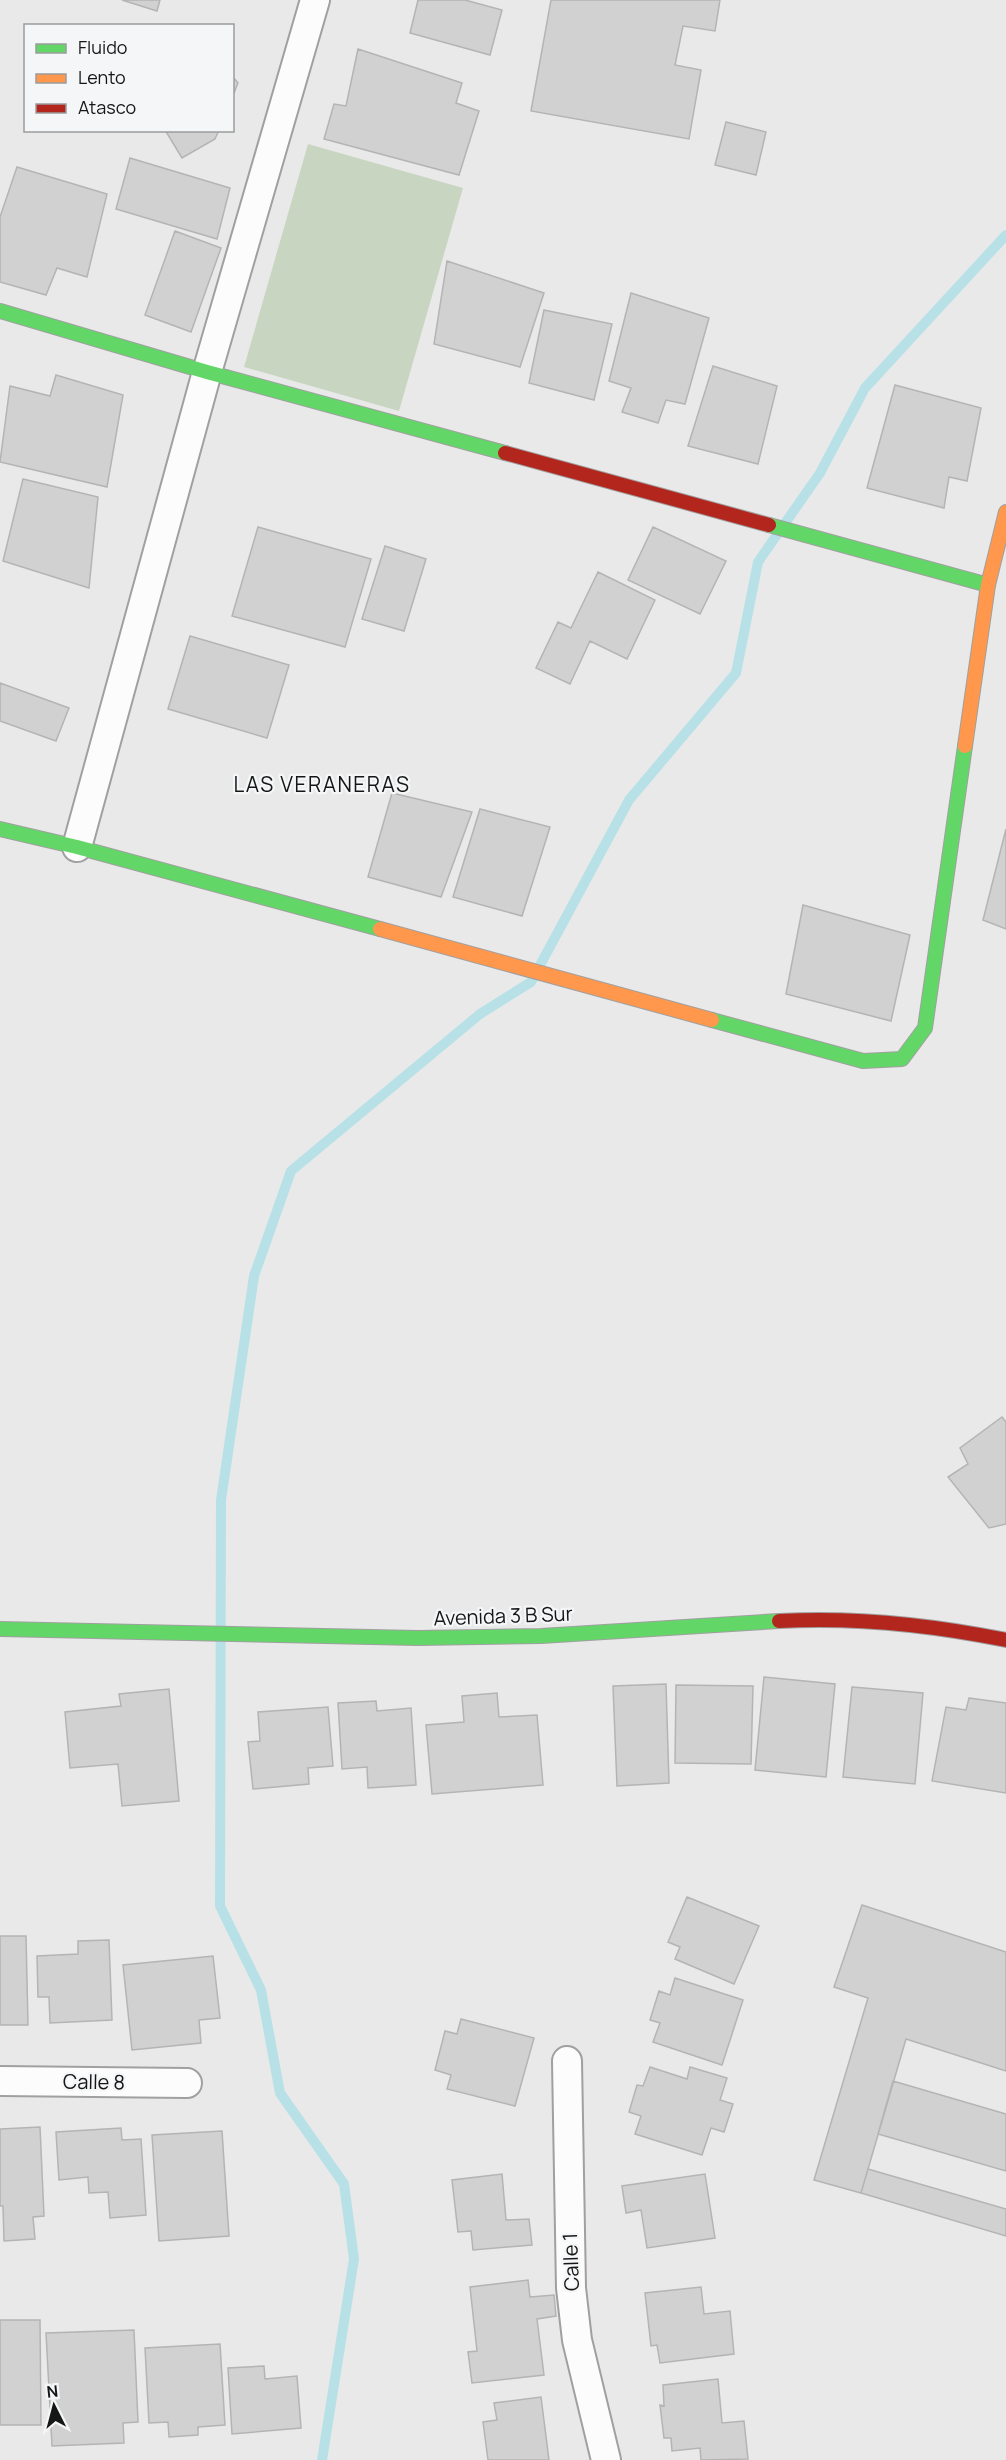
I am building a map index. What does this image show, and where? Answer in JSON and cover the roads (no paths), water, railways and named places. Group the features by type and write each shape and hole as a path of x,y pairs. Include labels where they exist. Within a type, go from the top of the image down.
{"street":[{"path":"77,847 207,372 315,0"},
{"path":"0,311 207,372 988,585"},
{"path":"0,830 77,847 863,1061 902,1059 925,1028 988,585 1006,513"},
{"name":"Avenida 3 B Sur","path":"0,1629 418,1638 541,1636 815,1620 952,1629 1006,1640"},
{"name":"Calle 1","path":"567,2061 571,2289 577,2340 606,2460"},
{"name":"Calle 8","path":"0,2081 187,2083"}],"waterway":[{"path":"322,2460 354,2259 344,2184 280,2093 261,1990 220,1906 221,1500 254,1276 291,1171 480,1014 531,982 629,800 736,673 758,562 820,473 865,388 1006,235"}],"district":[{"name":"LAS VERANERAS","path":"322,785"}]}
